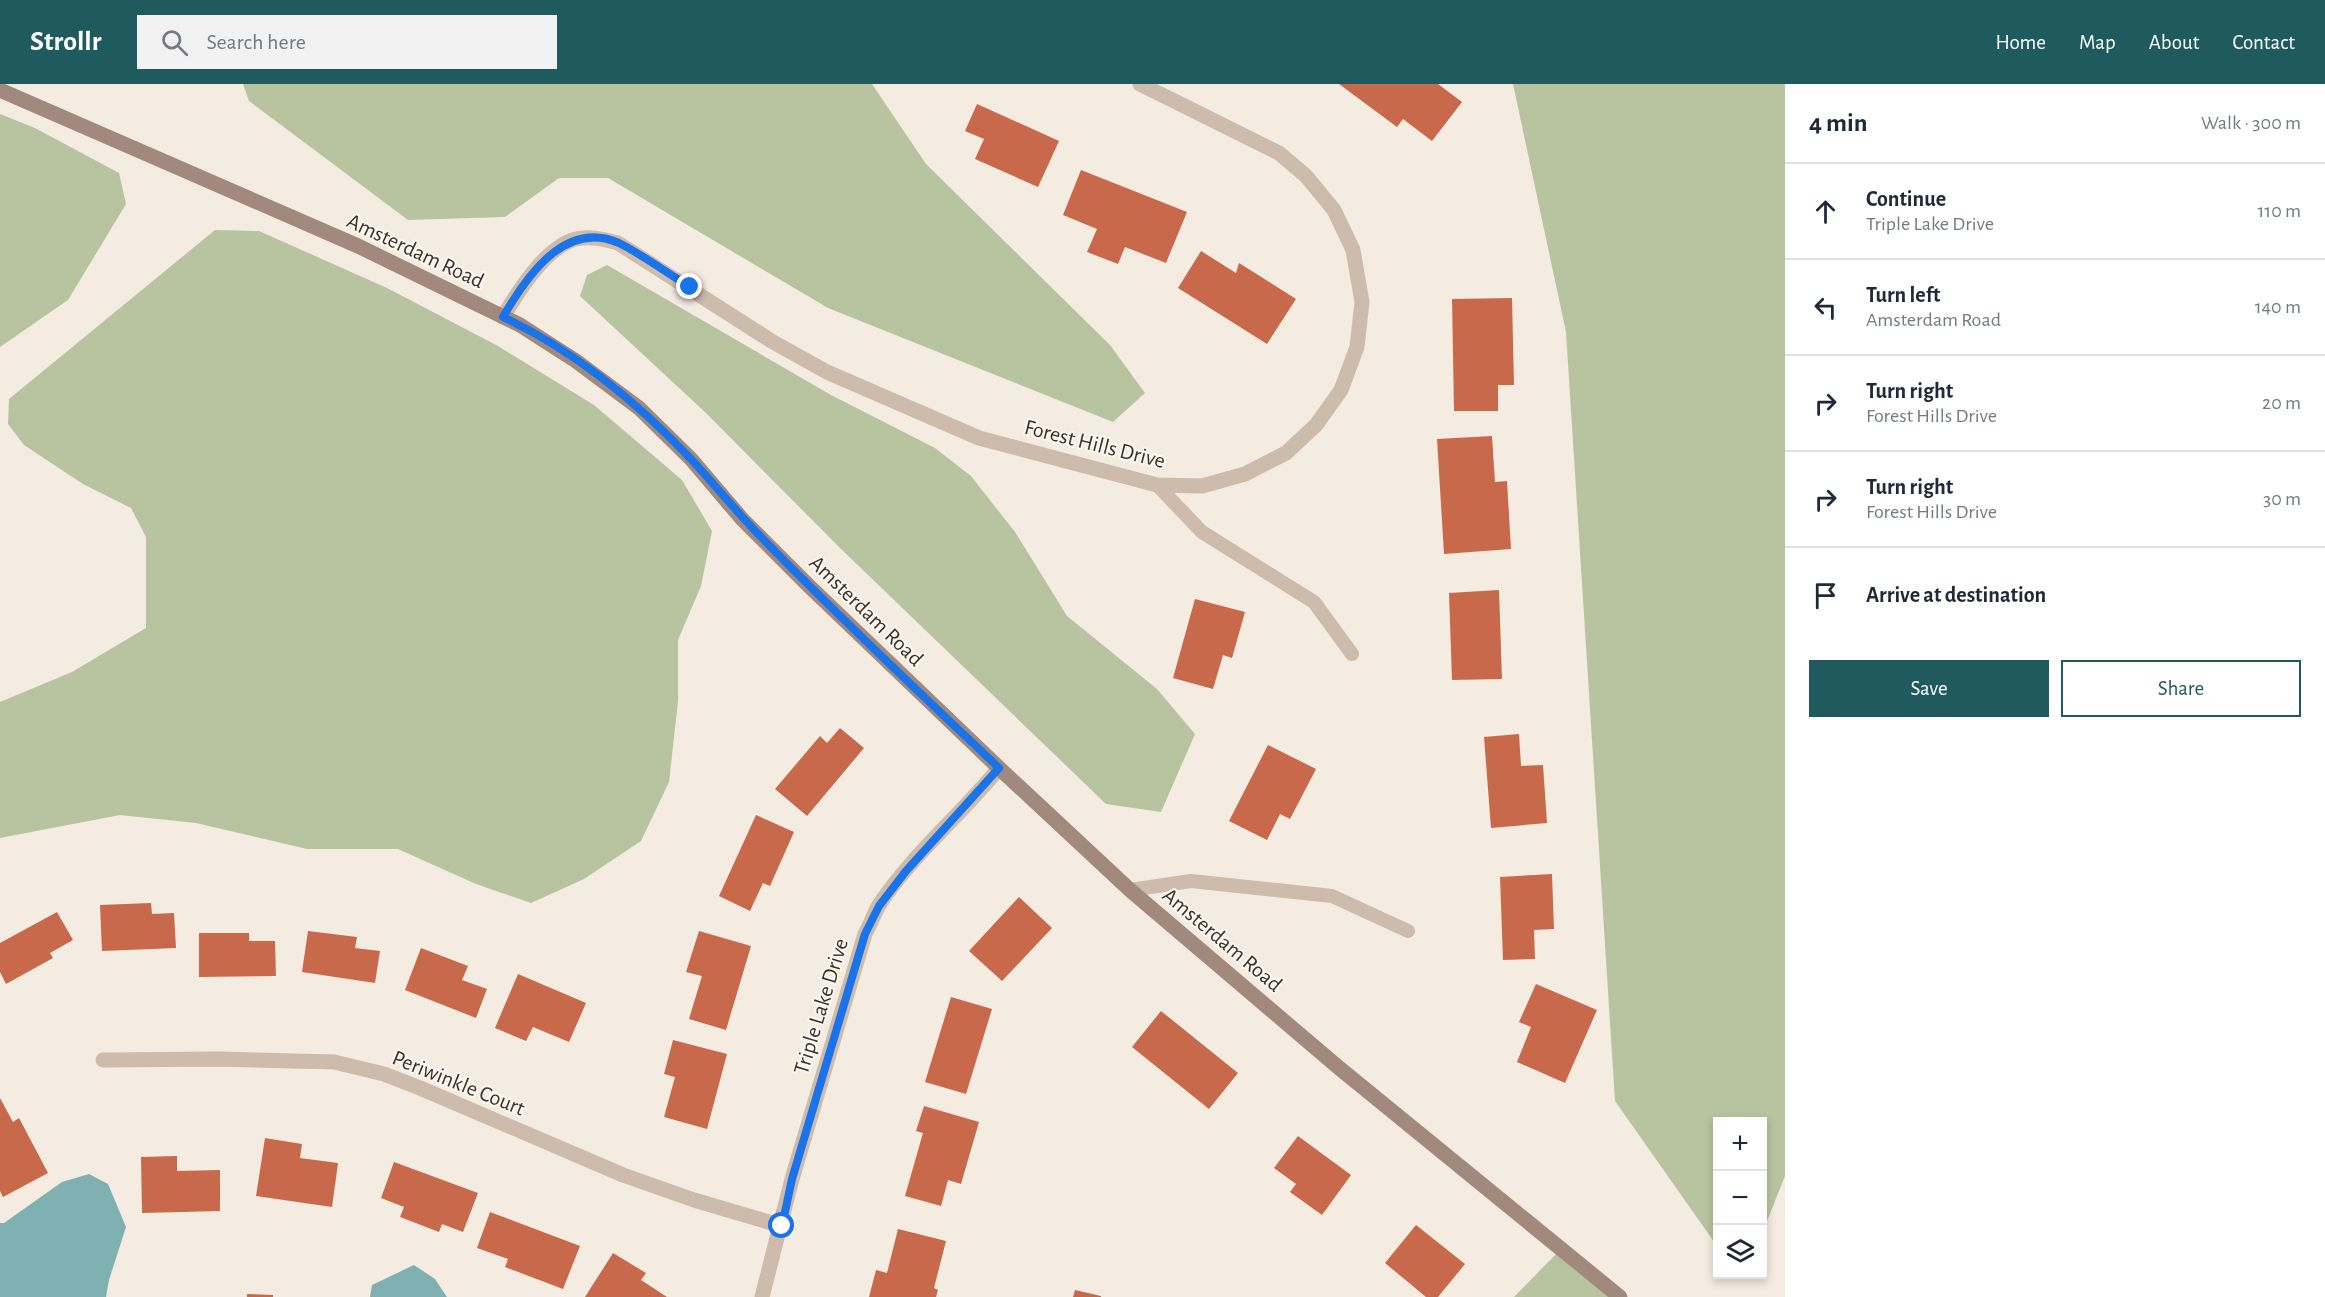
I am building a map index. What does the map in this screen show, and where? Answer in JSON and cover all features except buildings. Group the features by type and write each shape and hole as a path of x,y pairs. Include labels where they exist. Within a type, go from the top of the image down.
{"street":[{"name":"Forest Hills Drive","path":"503,317 534,271 551,254 572,240 597,237 618,243 773,342 838,377 980,438 1157,485 1202,486 1245,474 1286,453 1316,424 1341,390 1357,347 1362,302 1353,250 1334,210 1306,176 1279,153 1140,84"},
{"name":"Amsterdam Road","path":"0,90 358,246 520,325 576,361 639,408 691,459 742,519 810,587 1130,890 1338,1067 1620,1297"},
{"name":"Triple Lake Drive","path":"762,1297 782,1226 792,1179 865,934 879,906 906,871 999,768"},
{"name":"Periwinkle Court","path":"103,1060 219,1059 344,1064 384,1074 420,1088 623,1175 694,1200 782,1226"}],"lane":[{"path":"1157,485 1202,532 1314,602 1352,654"},
{"path":"1130,890 1191,881 1332,896 1408,931"}],"green space":[{"path":"243,84 872,84 926,164 1110,345 1145,393 1113,422 828,308 608,178 559,178 505,217 408,220 249,101"},
{"path":"1513,84 1785,84 1785,1176 1767,1221 1767,1117 1713,1117 1713,1240 1615,1101 1566,332"},
{"path":"0,114 35,128 119,173 126,204 68,300 0,347"},
{"path":"215,230 259,231 387,288 498,346 594,405 682,480 712,531 701,586 678,640 678,701 669,782 641,841 584,879 531,903 476,884 398,849 307,849 196,823 120,815 0,838 0,702 72,672 146,628 146,537 131,508 83,484 24,445 8,424 9,399"},
{"path":"607,265 831,395 935,448 971,476 1015,532 1067,616 1157,689 1195,734 1161,812 1106,804 840,548 706,413 580,296 587,275"},
{"path":"1558,1252 1616,1297 1514,1297"}],"water":[{"path":"89,1174 108,1184 126,1227 106,1297 0,1297 0,1223 4,1223 62,1182"},
{"path":"414,1265 435,1279 447,1297 370,1297 372,1285"}],"route":[{"path":"690,287 618,243 597,237 572,240 551,254 534,271 503,317 520,325 576,361 639,408 691,459 742,519 810,587 999,768 978,794 906,871 879,906 865,934 792,1179 782,1226"}]}
